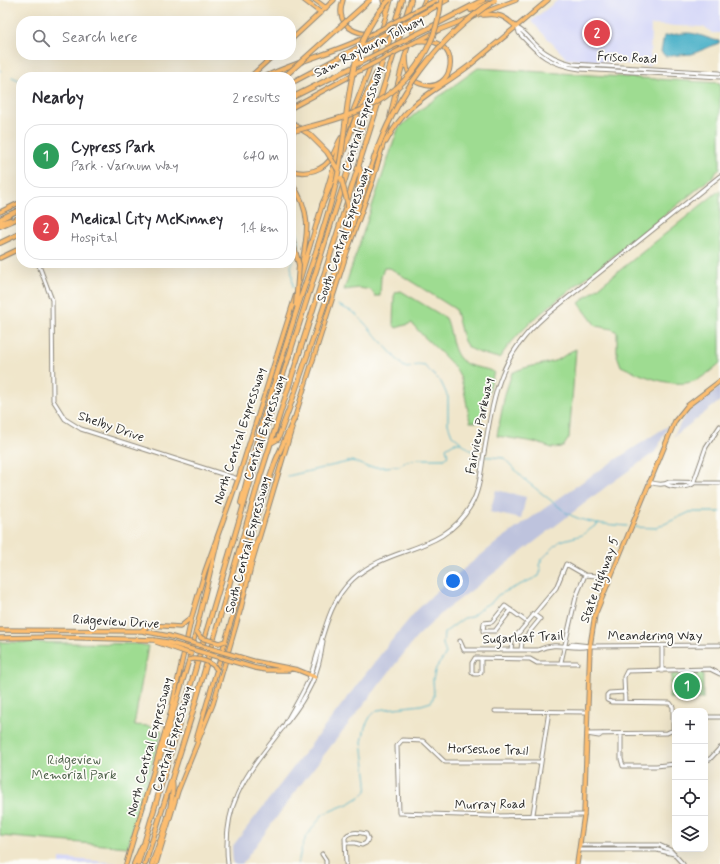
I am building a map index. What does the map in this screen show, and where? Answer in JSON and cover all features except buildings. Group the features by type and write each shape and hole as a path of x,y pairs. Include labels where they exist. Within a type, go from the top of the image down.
{"highway":[{"path":"290,72 370,0"},
{"path":"230,552 260,429 336,185 343,152 355,59 366,32 390,0"},
{"name":"Central Expressway","path":"138,864 269,419 402,0"},
{"name":"Central Expressway","path":"145,864 271,443 411,0"},
{"path":"296,130 360,111 378,102 400,85 420,62 429,46 436,29 441,0"},
{"name":"Sam Rayburn Tollway","path":"296,80 447,0"},
{"path":"457,14 483,0"},
{"path":"457,14 495,0"},
{"path":"271,443 278,439 348,242 380,140 402,97 419,71 438,49 462,26 495,0"},
{"name":"Sam Rayburn Tollway","path":"296,95 457,14"},
{"path":"322,205 330,188 355,120 373,79 379,71"},
{"path":"296,127 318,143 327,152 338,170 344,186 348,205 348,242"},
{"path":"348,242 361,173 359,166"},
{"path":"0,219 16,211"},
{"path":"0,223 16,218"},
{"path":"0,226 16,219"},
{"path":"0,243 16,235"},
{"path":"293,322 300,273 296,252"},
{"path":"236,558 245,550 276,460 294,420"},
{"path":"152,864 167,817 173,787 172,777"},
{"path":"134,864 146,839"}],"main road":[{"path":"304,0 321,13"},
{"path":"315,0 326,8"},
{"path":"296,36 334,0"},
{"path":"343,0 341,9 342,19 345,25 355,32 369,35"},
{"path":"383,0 386,18"},
{"path":"386,18 390,0"},
{"name":"South Central Expressway","path":"156,864 178,791 191,755 213,704 241,608 261,531 294,420 348,242 383,149 397,82 405,53 425,0"},
{"path":"275,72 340,48 369,35 436,0"},
{"path":"296,105 417,41 516,0"},
{"path":"383,149 394,127 414,103 453,78 517,28 548,0"},
{"path":"476,16 499,14 508,19 517,28"},
{"name":"North Central Expressway","path":"126,864 154,774 176,695 192,616 205,571 238,479 343,136 368,73 386,18"},
{"path":"405,53 407,69 414,81 424,86 440,83 449,72 450,56 441,45 424,39"},
{"path":"255,72 269,60"},
{"path":"296,171 308,172 322,167 329,161 343,136"},
{"path":"296,190 304,203 308,226 296,293"},
{"path":"0,212 16,204"},
{"path":"0,258 16,250"},
{"name":"State Highway 5","path":"577,864 584,815 590,646 595,615 609,577 676,418 686,406 720,381"},
{"path":"154,774 159,762 192,652 221,527"},
{"path":"191,755 253,546 261,531"},
{"path":"142,631 150,625 180,627 192,616"},
{"name":"Ridgeview Drive","path":"0,630 92,630 152,632 264,664 298,670 315,677"},
{"path":"92,630 92,638"},
{"path":"197,632 201,638 219,643 225,641"},
{"name":"Ridgeview Drive","path":"0,638 154,640 192,652 255,668 266,670 298,670"},
{"path":"189,660 194,658 212,663 217,670"}],"street":[{"name":"Frisco Road","path":"517,28 522,30 538,47 548,54 557,60 572,66 720,73"},
{"path":"572,66 648,73 720,77"},
{"path":"714,72 714,77"},
{"name":"Fairview Parkway","path":"283,728 310,675 325,629 337,599 359,574 388,557 433,541 456,524 472,504 480,476 495,391 502,372 519,342 544,316 720,176"},
{"name":"Shelby Drive","path":"40,268 52,300 54,400 65,419 81,429 238,479"},
{"path":"693,484 706,447 720,426"},
{"path":"649,482 657,484 666,484 669,482 693,484 720,483"},
{"path":"511,650 512,641 556,588 566,564 585,574 609,577"},
{"path":"561,662 576,597 585,574"},
{"path":"511,610 495,631 483,630 484,623 492,622 505,606 511,610 527,622"},
{"path":"521,650 522,641 540,619 533,614"},
{"name":"Fairview Parkway","path":"228,864 228,825 236,797 248,772 305,699 315,677 320,660 325,629"},
{"name":"Sugarloaf Trail","path":"460,641 464,650 538,650 548,645 570,646 572,644 583,644 590,646"},
{"name":"Meandering Way","path":"590,646 720,645"},
{"path":"662,646 662,671"},
{"path":"478,650 479,658 481,672 474,674 472,672 472,663 475,658 479,658 530,659 537,663 577,663"},
{"path":"625,702 625,673 627,671 710,669 720,674"},
{"path":"625,692 610,693 607,700 611,702 670,703 673,708"},
{"path":"495,711 587,712"},
{"path":"533,814 549,711"},
{"path":"708,717 720,717"},
{"path":"587,734 667,733 672,730"},
{"path":"621,734 621,764 623,766 672,764"},
{"name":"Horseshoe Trail","path":"398,811 397,746 399,742 404,740 423,741 445,762 541,762"},
{"path":"708,759 720,748"},
{"name":"Murray Road","path":"398,811 400,815 584,815"},
{"path":"345,842 364,845 368,841 368,837 364,834 348,833 346,835 345,842 346,864"},
{"path":"580,845 659,846 670,850 684,864"},
{"path":"579,850 657,850 674,854"},
{"path":"322,854 326,860 326,864"}],"shaded area":[{"path":"558,0 720,0 720,33 712,33 705,27 651,25 650,66 567,59 531,21"},
{"path":"720,387 720,401 673,437 683,419 692,408"},
{"path":"669,425 655,452 607,486 444,611 416,638 305,779 242,864 233,864 232,847 387,646 416,611 440,588 501,539 595,473"},
{"path":"496,490 526,497 521,519 490,512"},
{"path":"60,858 119,863 60,864"}],"green space":[{"path":"478,68 720,83 720,168 698,189 532,321 520,332 499,358 486,355 470,348 463,339 455,309 390,268 384,268 381,277 380,296 375,296 371,290 359,288 344,290 398,129 416,113"},
{"path":"720,190 720,363 697,380 686,383 657,380 621,366 617,355 617,332 612,329 596,326 579,303"},
{"path":"401,291 446,318 455,351 463,361 469,365 494,372 481,422 470,422 462,381 457,370 452,364 423,336 412,323 396,328 393,324 394,296 396,292"},
{"path":"576,349 569,438 563,447 552,448 534,442 497,436 505,394 512,373 523,368 557,360"},
{"name":"Ridgeview Memorial Park","path":"0,642 139,644 148,646 134,725 149,726 162,731 128,847 0,836"},
{"path":"703,672 703,699 669,698 672,674"}],"water":[{"path":"684,33 719,41 719,43 692,54 665,56 661,52 664,36"}],"waterway":[{"path":"12,77 16,79"},
{"path":"296,232 299,237 297,252"},
{"path":"291,268 293,287"},
{"path":"338,305 353,312 359,317 403,366 407,368 418,365 425,366 441,382 448,397 448,424 452,435 478,456 504,458 525,480 563,510"},
{"path":"288,476 352,461 367,467 384,467 399,466 407,461 418,459 445,459 448,455 446,448 454,443 461,443"},
{"path":"565,512 587,521 627,526"},
{"path":"633,527 656,528 690,512 720,512"},
{"path":"298,864 306,837 323,814 350,803 366,791 367,782 362,742 365,727 370,717 377,710 421,705 431,702 434,696 433,679 436,668 446,654 443,644 444,633 464,618 471,617 484,606 492,602 498,595 539,576 541,570 539,565 542,559 560,541 582,535 599,523"}],"place":[{"name":"Medical City McKinney","path":"597,33"},
{"name":"Cypress Park","path":"687,686"}]}
